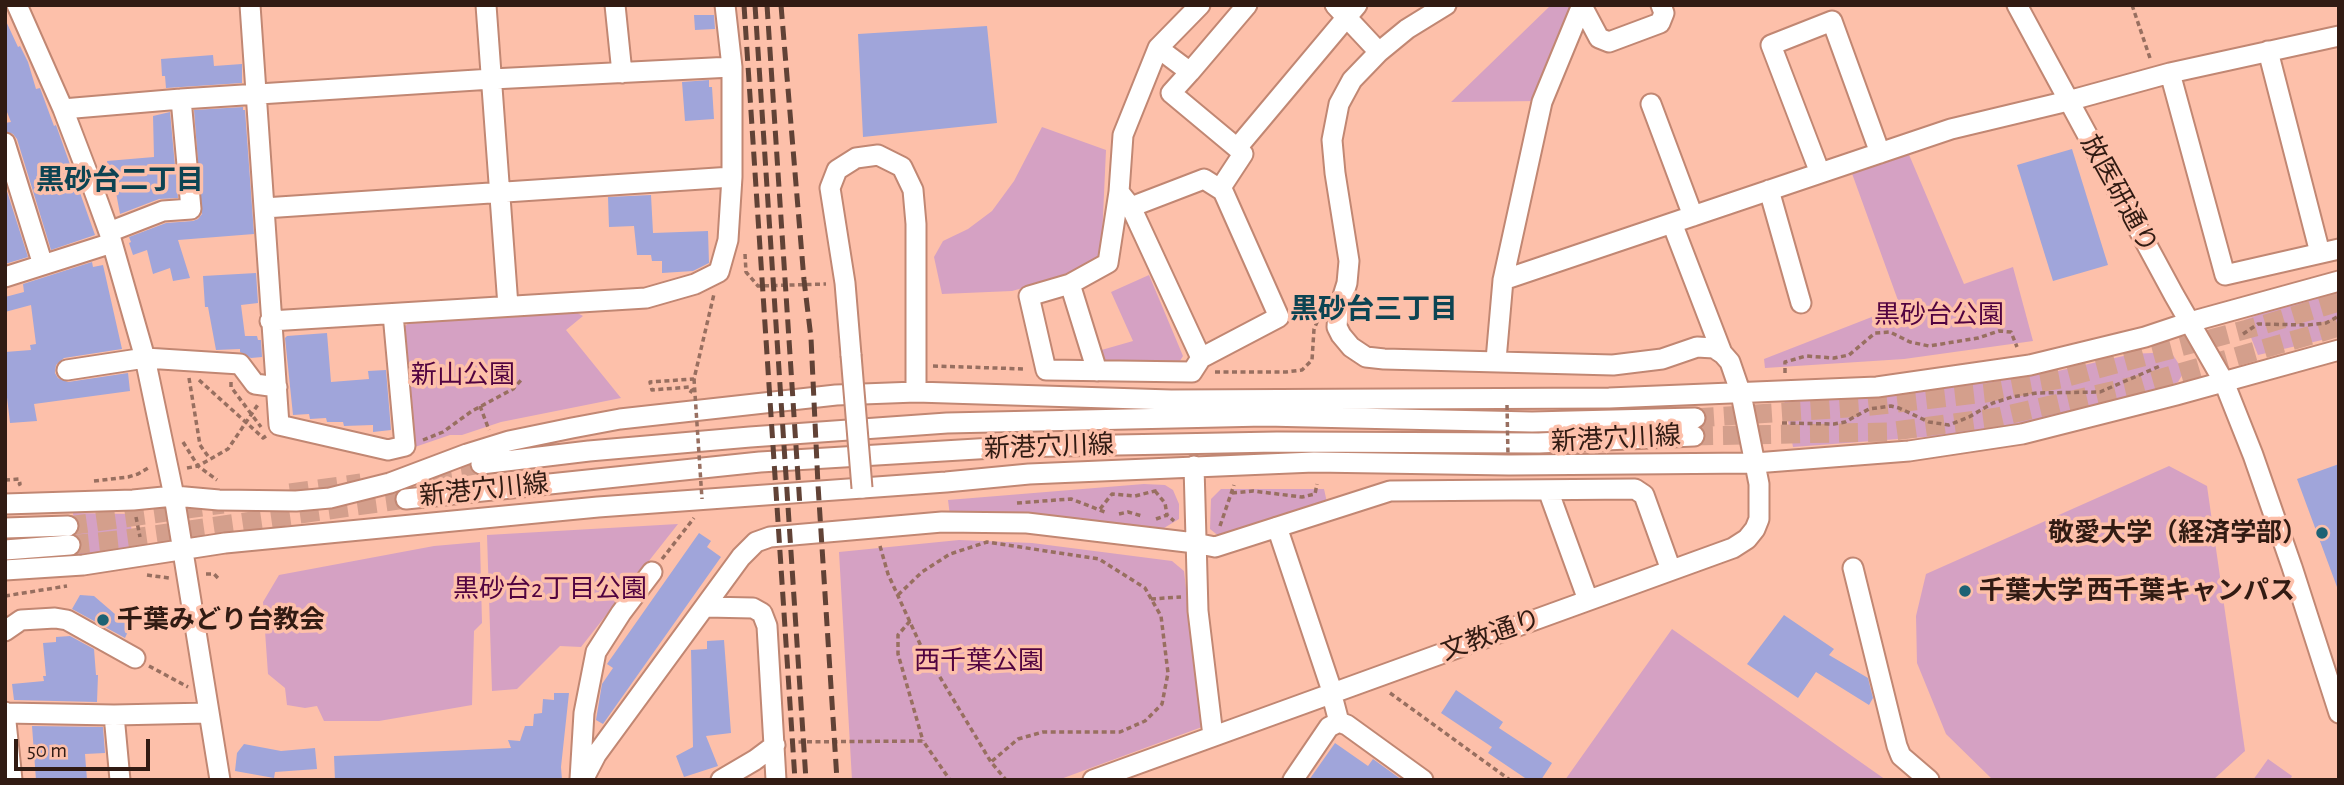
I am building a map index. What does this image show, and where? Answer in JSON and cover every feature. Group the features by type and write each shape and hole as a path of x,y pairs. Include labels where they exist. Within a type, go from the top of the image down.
{"street":[{"path":"17,5 63,110 110,237 145,358 174,496 220,780"},
{"path":"250,5 279,425 387,450 405,446 393,314"},
{"path":"486,5 508,306"},
{"path":"615,5 622,73"},
{"path":"270,321 646,298 695,284 719,272 728,240 732,177 732,67 725,5"},
{"path":"1125,200 1203,179 1223,191 1279,317 1196,365 1046,370 1029,296 1070,284 1108,263 1125,200 1123,135 1158,48 1200,5"},
{"path":"1220,189 1243,154 1171,93 1247,5"},
{"path":"1446,5 1407,29 1380,52 1352,80 1339,104 1332,140 1349,261 1347,284 1338,312 1341,335 1366,357 1384,359 1613,365 1662,359 1697,347 1714,348 1722,353"},
{"path":"1582,6 1599,38 1609,42 1660,23 1664,13 1661,5"},
{"name":"放医研通り","path":"2017,5 2224,382 2253,455 2339,713"},
{"path":"1496,360 1503,280 1542,102 1582,6"},
{"path":"1237,148 1346,10 1380,52"},
{"path":"1820,173 1771,45 1832,22 1880,153"},
{"path":"1503,280 1951,129 2163,75 2339,36"},
{"path":"1158,48 1190,72"},
{"path":"2163,75 2225,275 2329,251 2268,51"},
{"path":"63,110 181,99 492,79 732,67"},
{"path":"5,277 43,265 163,211 191,209 181,99"},
{"path":"1651,104 1693,216"},
{"path":"5,143 43,265"},
{"path":"862,488 845,283 830,188 837,170 856,158 878,155 902,167 913,190 916,225 916,393"},
{"path":"264,208 732,177"},
{"path":"1769,190 1801,303"},
{"path":"1125,200 1196,365"},
{"name":"文教通り","path":"1093,780 1213,736 1335,707 1588,600 1733,548 1747,539 1759,519 1760,501 1741,394 1730,362 1722,353 1672,223"},
{"path":"5,504 134,500 174,496 296,501 330,498 390,483 509,441 572,428 620,419 836,395 916,393 1171,400 1609,398 1877,387 2030,365 2145,337 2339,281"},
{"path":"1070,284 1097,370"},
{"path":"5,570 83,565 225,543 699,508 862,488 1028,474 1314,462 1509,466 1755,463 1909,451 2022,434 2339,350"},
{"path":"67,370 145,358 240,364 255,384 277,387"},
{"name":"新港穴川線","path":"406,499 760,462 1010,447 1277,442 1539,443 1694,427 1265,416 947,423 589,451 481,464"},
{"path":"1194,466 1198,611 1213,736"},
{"path":"582,780 596,755 741,557 756,542 770,537 942,522 1027,523 1215,547 1390,491 1635,489 1644,495 1671,570"},
{"path":"1548,490 1588,600"},
{"path":"1277,527 1335,707 1347,725 1423,780"},
{"path":"5,528 69,536 5,550"},
{"path":"5,584 64,574 83,565"},
{"path":"1853,568 1897,746 1901,756 1928,780"},
{"path":"582,780 584,713 596,652 652,572"},
{"path":"706,607 753,608 762,613 767,626 776,780"},
{"path":"5,631 21,620 67,620 135,658"},
{"path":"1293,780 1329,727 1335,707"},
{"path":"12,780 5,712 114,715 208,713"},
{"path":"114,715 120,780"},
{"path":"721,780 775,746"}],"path":[{"path":"2132,5 2163,75"},
{"path":"744,248 746,272 758,286 845,283"},
{"path":"652,572 699,508 694,379 719,272"},
{"path":"2243,334 2258,324 2307,325 2326,323 2339,316"},
{"path":"1196,365 1286,372 1302,370 1312,360 1314,329 1319,317"},
{"path":"1785,377 1786,362 1806,356 1834,358 1849,355 1875,333 1890,332 1910,342 1929,346 1978,338 1999,331 2011,332 2017,347"},
{"path":"916,366 1046,370"},
{"path":"1782,424 1834,424 1845,422 1869,409 1891,406 1929,422 1949,425 1969,418 1993,403 2012,397 2036,393 2100,392 2160,366"},
{"path":"210,459 200,445 188,382 190,374 262,438 266,437 266,433 231,387 230,382 233,382"},
{"path":"404,442 416,442 443,432 480,406 513,389 523,378"},
{"path":"689,393 692,390 690,387 652,390 650,382 694,379"},
{"path":"184,469 198,466 228,449 262,399 278,408"},
{"path":"1507,405 1508,456"},
{"path":"480,406 489,430"},
{"path":"5,480 19,479 20,484 5,486"},
{"path":"1153,483 1165,503 1167,515"},
{"path":"1232,493 1253,491 1301,497 1315,494 1317,484"},
{"path":"1219,528 1234,485"},
{"path":"1100,509 1112,494 1135,496 1156,491"},
{"path":"136,515 141,548"},
{"path":"898,595 922,572 950,554 986,542 1100,559 1145,588 1161,616 1168,673 1162,704 1145,721 1120,732 1043,732 1018,739 991,762"},
{"path":"879,544 888,574 920,644 991,762 1006,780"},
{"path":"206,574 219,579"},
{"path":"1151,599 1185,597"},
{"path":"910,621 898,635 898,654 923,741 950,780"},
{"path":"135,658 189,688"},
{"path":"1385,685 1392,696 1510,780"},
{"path":"775,746 783,742 923,741"}],"green space":[{"path":"1551,5 1580,5 1539,101 1451,102"},
{"path":"1042,127 1106,150 1101,260 1084,271 1012,291 942,294 934,257 943,241 968,229 992,211 1014,181"},
{"name":"黒砂台公園","path":"1907,150 1964,284 2013,267 2033,341 1904,359 1765,368 1764,359 1900,306 1850,168"},
{"path":"1149,275 1183,356 1178,364 1108,363 1100,357 1098,351 1133,341 1111,292"},
{"path":"2339,286 2339,336 2258,355 2244,320"},
{"name":"新山公園","path":"572,310 583,316 566,330 621,398 501,422 412,448 403,328 411,321"},
{"path":"2171,352 2184,372 2178,382 2153,392 2051,417 1964,434 1793,447 1784,400 2058,371 2132,354"},
{"path":"2169,466 2207,486 2245,751 2213,780 1993,780 1946,734 1917,663 1916,616 1926,574"},
{"path":"1144,484 1165,485 1173,490 1179,504 1179,519 1164,528 1032,514 950,516 948,500"},
{"path":"1221,489 1324,489 1328,507 1225,541 1210,529 1211,499"},
{"path":"73,513 129,514 135,550 78,557"},
{"name":"黒砂台2丁目公園","path":"678,524 581,647 560,646 517,689 492,691 487,535"},
{"name":"西千葉公園","path":"959,540 1032,543 1172,561 1184,571 1202,727 1058,780 852,780 839,552"},
{"path":"480,542 482,623 474,631 472,705 379,721 324,721 317,706 305,708 287,705 285,688 268,674 263,602 279,575 434,546"},
{"path":"1672,629 1886,780 1565,780"},
{"path":"2268,759 2292,776 2290,780 2253,780"}],"building":[{"path":"694,15 714,15 715,29 695,30"},
{"path":"5,19 28,62 36,89 40,88 54,126 56,125 95,235 51,250 17,139 5,131 5,123 11,122 5,107"},
{"path":"987,26 997,123 863,137 858,34"},
{"path":"213,55 214,66 242,64 242,83 166,88 161,59"},
{"path":"709,80 714,119 685,121 682,82"},
{"path":"243,107 254,234 178,240 190,278 173,281 170,268 153,274 147,250 133,255 129,237 166,223 193,221 202,214 194,110"},
{"path":"170,112 178,198 159,199 120,214 107,161 154,157 153,116"},
{"path":"2072,149 2108,265 2053,281 2017,165"},
{"path":"5,185 28,257 5,264"},
{"path":"651,195 653,233 708,231 709,263 693,271 662,273 662,261 652,261 651,255 637,255 634,226 609,227 608,197"},
{"path":"92,262 93,267 103,265 122,349 64,358 56,365 55,373 58,378 68,382 128,373 130,391 34,404 37,421 10,423 5,352 31,350 30,345 36,344 31,305 5,312 5,297 24,292 23,284"},
{"path":"256,273 258,303 241,305 245,336 257,336 258,340 261,340 262,357 251,358 240,352 240,349 216,350 208,307 205,307 203,276"},
{"path":"327,333 331,382 369,379 368,371 386,370 391,430 373,432 373,425 344,426 343,422 327,422 326,418 310,419 309,414 293,415 285,338"},
{"path":"2339,464 2339,587 2337,587 2297,479"},
{"path":"699,533 711,541 707,547 721,557 603,724 596,720 602,684 613,668 607,664"},
{"name":"千葉みどり台教会","path":"80,595 94,596 130,627 125,638 72,609"},
{"path":"1784,615 1834,649 1829,655 1868,678 1873,698 1869,705 1816,672 1798,698 1747,664"},
{"path":"70,636 94,649 98,675 97,702 14,700 12,684 44,681 43,676 46,676 43,643 56,642 56,637"},
{"path":"724,640 731,733 706,736 718,766 684,777 676,756 693,747 691,650 707,649 707,641"},
{"path":"1456,690 1503,722 1499,728 1552,763 1541,780 1528,780 1488,753 1492,747 1441,713"},
{"path":"554,693 569,693 562,780 335,780 334,756 511,748 508,740 520,741 525,726 533,726 534,714 542,713 543,699 554,700"},
{"path":"32,726 103,727 105,753 85,754 87,780 36,780"},
{"path":"1335,743 1368,766 1373,759 1402,780 1309,780"},
{"path":"244,744 281,751 315,748 317,769 275,772 274,778 235,771 237,753"}],"tunnel":[{"path":"1695,418 1863,407 1986,393 2060,379 2339,302"},
{"path":"1694,436 1887,432 1998,417 2138,385 2339,327"},
{"path":"432,472 481,464"},
{"path":"290,493 361,483"},
{"path":"70,545 406,499"},
{"path":"68,526 223,504"}],"railway":[{"path":"744,5 795,780"},
{"path":"755,5 806,780"},
{"path":"767,5 800,507"},
{"path":"781,5 811,338 837,780"}],"place":[{"name":"敬愛大学（経済学部）","path":"2322,533"},
{"name":"千葉大学 西千葉キャンパス","path":"1965,591"},
{"name":"千葉みどり台教会","path":"103,620"}],"district":[{"name":"黒砂台二丁目","path":"120,181"},
{"name":"黒砂台三丁目","path":"1374,310"}]}
